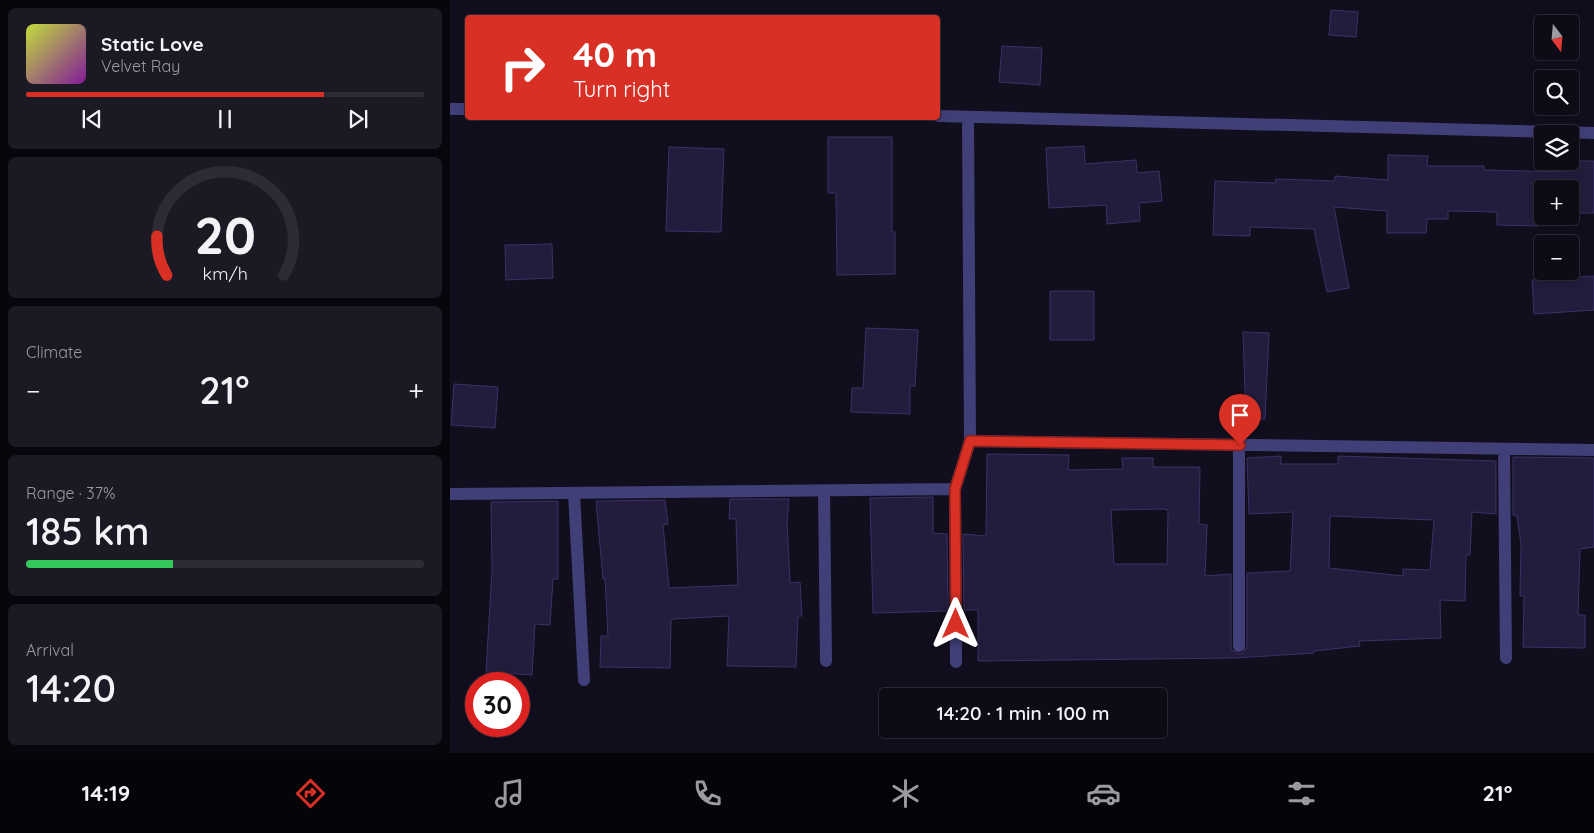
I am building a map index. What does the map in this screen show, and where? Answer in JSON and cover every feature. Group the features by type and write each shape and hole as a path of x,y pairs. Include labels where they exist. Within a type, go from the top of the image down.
{"street":[{"path":"450,108 465,109"},
{"path":"940,116 1594,133"},
{"path":"956,662 955,489 970,441 968,116"},
{"path":"970,441 1594,450"},
{"path":"1239,646 1240,445"},
{"path":"1504,449 1506,658"},
{"path":"450,494 955,489"},
{"path":"824,491 826,660"},
{"path":"574,493 584,680"}],"building":[{"path":"1331,10 1358,12 1356,37 1329,35"},
{"path":"1002,46 1042,48 1040,85 999,82"},
{"path":"828,137 892,137 892,232 895,232 895,274 837,275 836,193 828,193"},
{"path":"1084,146 1085,164 1136,160 1137,173 1159,171 1162,201 1139,203 1140,221 1107,224 1106,205 1049,208 1046,148"},
{"path":"669,147 724,149 721,232 666,231"},
{"path":"1388,155 1428,156 1427,166 1484,166 1484,170 1568,172 1568,170 1579,170 1579,161 1594,161 1594,213 1579,213 1579,180 1534,180 1534,225 1539,226 1497,225 1497,212 1448,211 1448,219 1427,219 1426,233 1387,233 1387,211 1334,207 1349,288 1327,292 1314,229 1250,227 1250,236 1213,235 1215,181 1275,183 1276,179 1334,181 1335,176 1388,180"},
{"path":"552,244 553,278 506,280 505,245"},
{"path":"1594,276 1594,310 1534,314 1532,280 1579,280 1579,277"},
{"path":"1050,291 1094,291 1094,340 1050,340"},
{"path":"866,328 918,330 915,386 910,386 910,414 851,412 852,388 863,388"},
{"path":"1243,332 1269,333 1265,419 1246,419"},
{"path":"454,384 498,387 495,428 451,425"},
{"path":"987,454 1069,455 1068,470 1123,469 1122,458 1153,458 1153,467 1200,467 1199,524 1207,525 1205,576 1231,574 1231,646 1232,650 1239,654 1243,653 1247,646 1247,573 1290,571 1293,512 1249,514 1247,458 1281,456 1281,464 1338,464 1338,456 1496,461 1496,514 1472,512 1470,555 1466,555 1465,601 1440,600 1441,638 1359,641 1360,646 1314,651 1314,653 1236,658 978,661 978,610 964,610 963,534 986,536","holes":["1111,510 1168,510 1167,564 1114,564","1330,516 1434,520 1430,570 1403,569 1403,576 1329,568"]},
{"path":"1513,457 1594,458 1594,547 1580,549 1578,615 1585,615 1585,648 1523,647 1524,596 1520,596 1521,544 1517,516 1513,515"},
{"path":"933,497 933,533 947,534 948,611 873,613 870,498"},
{"path":"730,499 789,499 787,523 790,583 800,582 802,616 798,616 796,667 727,666 729,616 673,619 671,621 670,668 600,667 601,636 608,636 605,579 603,579 596,501 665,500 668,524 663,525 669,588 738,585 736,519 729,519"},
{"path":"558,501 558,579 553,579 550,625 535,624 532,675 530,675 530,672 486,672 492,570 491,502"}],"route":[{"path":"956,624 955,489 970,441 1240,445"}]}
